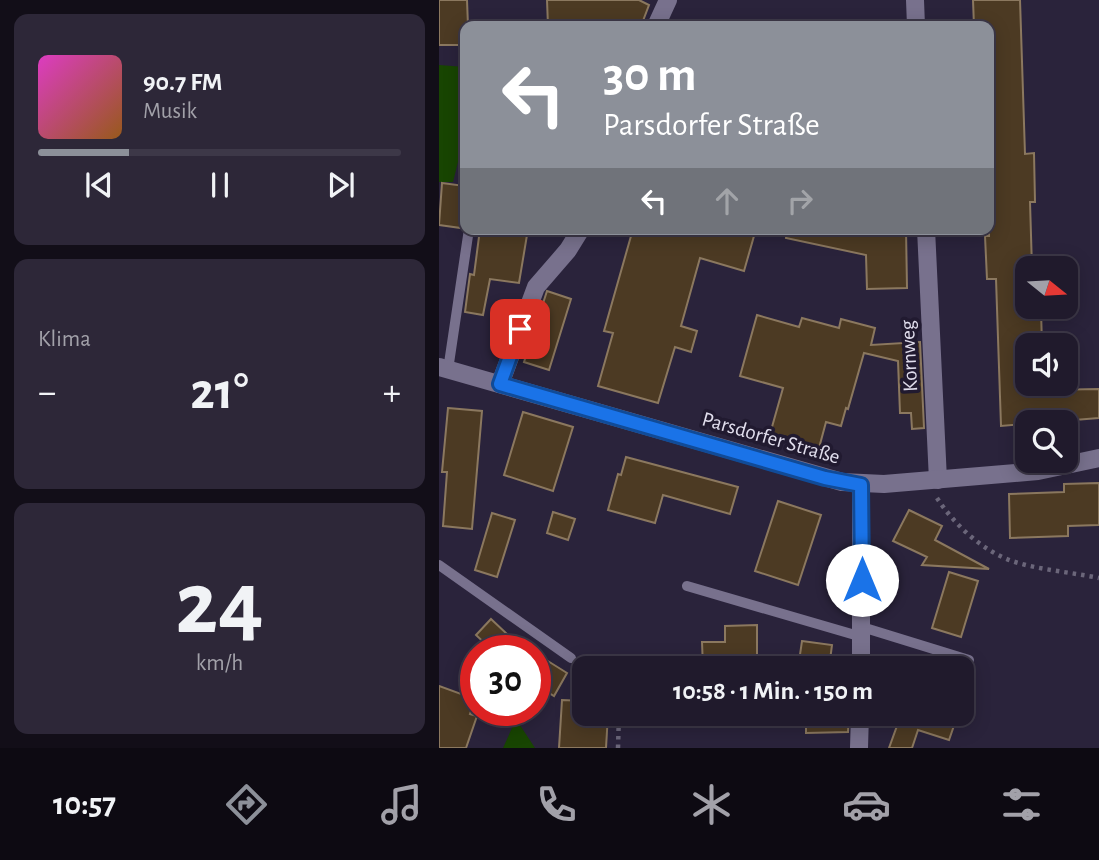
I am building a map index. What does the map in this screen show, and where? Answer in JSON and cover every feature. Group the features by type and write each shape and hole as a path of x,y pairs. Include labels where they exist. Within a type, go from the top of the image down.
{"street":[{"path":"658,21 668,0"},
{"path":"915,0 916,21"},
{"path":"500,384 536,288 577,235"},
{"name":"Kornweg","path":"925,235 931,480"},
{"name":"Parsdorfer Straße","path":"444,368 825,478 861,485 1037,471 1099,458"},
{"path":"861,485 861,656"},
{"path":"859,748 860,726"}],"lane":[{"path":"444,368 468,235"},
{"path":"439,565 571,658"},
{"path":"687,586 954,656"}],"path":[{"path":"931,480 948,515 969,535 999,554 1011,560 1099,578"},
{"path":"618,748 619,726"}],"green space":[{"path":"439,65 460,67 460,154 453,182 439,182"},
{"path":"513,726 521,726 535,748 503,748"}],"building":[{"path":"439,0 467,0 468,21 460,21 460,45 439,45"},
{"path":"547,0 639,0 649,5 643,21 548,21"},
{"path":"973,0 1020,0 1025,154 1034,153 1035,202 1030,202 1032,256 1015,256 1015,319 1041,319 1042,333 1015,333 1015,396 1078,396 1078,389 1099,389 1099,418 1078,420 1078,410 1015,410 1015,425 1001,426 996,279 987,279 985,236 994,235 994,21 974,21"},
{"path":"442,183 460,185 460,228 439,225"},
{"path":"479,235 527,235 519,283 490,279 483,315 465,312 470,274 474,275"},
{"path":"631,235 754,235 744,271 700,258 681,326 697,331 691,352 675,347 658,403 598,386 613,333 604,331"},
{"path":"786,235 906,235 907,288 867,289 866,255 786,238"},
{"path":"547,291 571,299 549,370 524,362"},
{"path":"757,315 799,327 802,318 839,328 841,319 875,328 871,345 920,342 924,428 912,429 911,413 900,413 898,361 864,353 841,426 826,422 819,448 770,434 783,388 740,376"},
{"path":"448,408 482,411 472,529 443,526 447,472 442,472"},
{"path":"523,412 573,427 553,491 504,475"},
{"path":"626,457 738,487 730,514 663,495 655,523 608,510 618,474 621,475"},
{"path":"1099,483 1099,525 1068,526 1068,536 1010,538 1009,494 1064,492 1064,484"},
{"path":"778,501 821,515 798,585 755,571"},
{"path":"909,510 942,526 935,540 989,569 922,565 927,557 893,541"},
{"path":"553,512 575,519 568,540 547,533"},
{"path":"492,513 515,520 497,577 475,570"},
{"path":"949,572 978,581 961,637 932,628"},
{"path":"491,619 508,635 476,635"},
{"path":"757,625 757,656 703,656 702,642 725,642 725,626"},
{"path":"802,641 832,645 831,656 800,656"},
{"path":"551,663 567,673 554,696 551,694"},
{"path":"439,686 460,694 460,726 474,726 466,748 439,748"},
{"path":"562,700 572,700 572,726 607,726 606,748 559,748"},
{"path":"806,726 848,726 848,732 806,733"},
{"path":"897,726 954,726 949,740 918,730 912,748 889,748"}],"route":[{"path":"520,329 500,384 825,478 861,485 862,580"}]}
